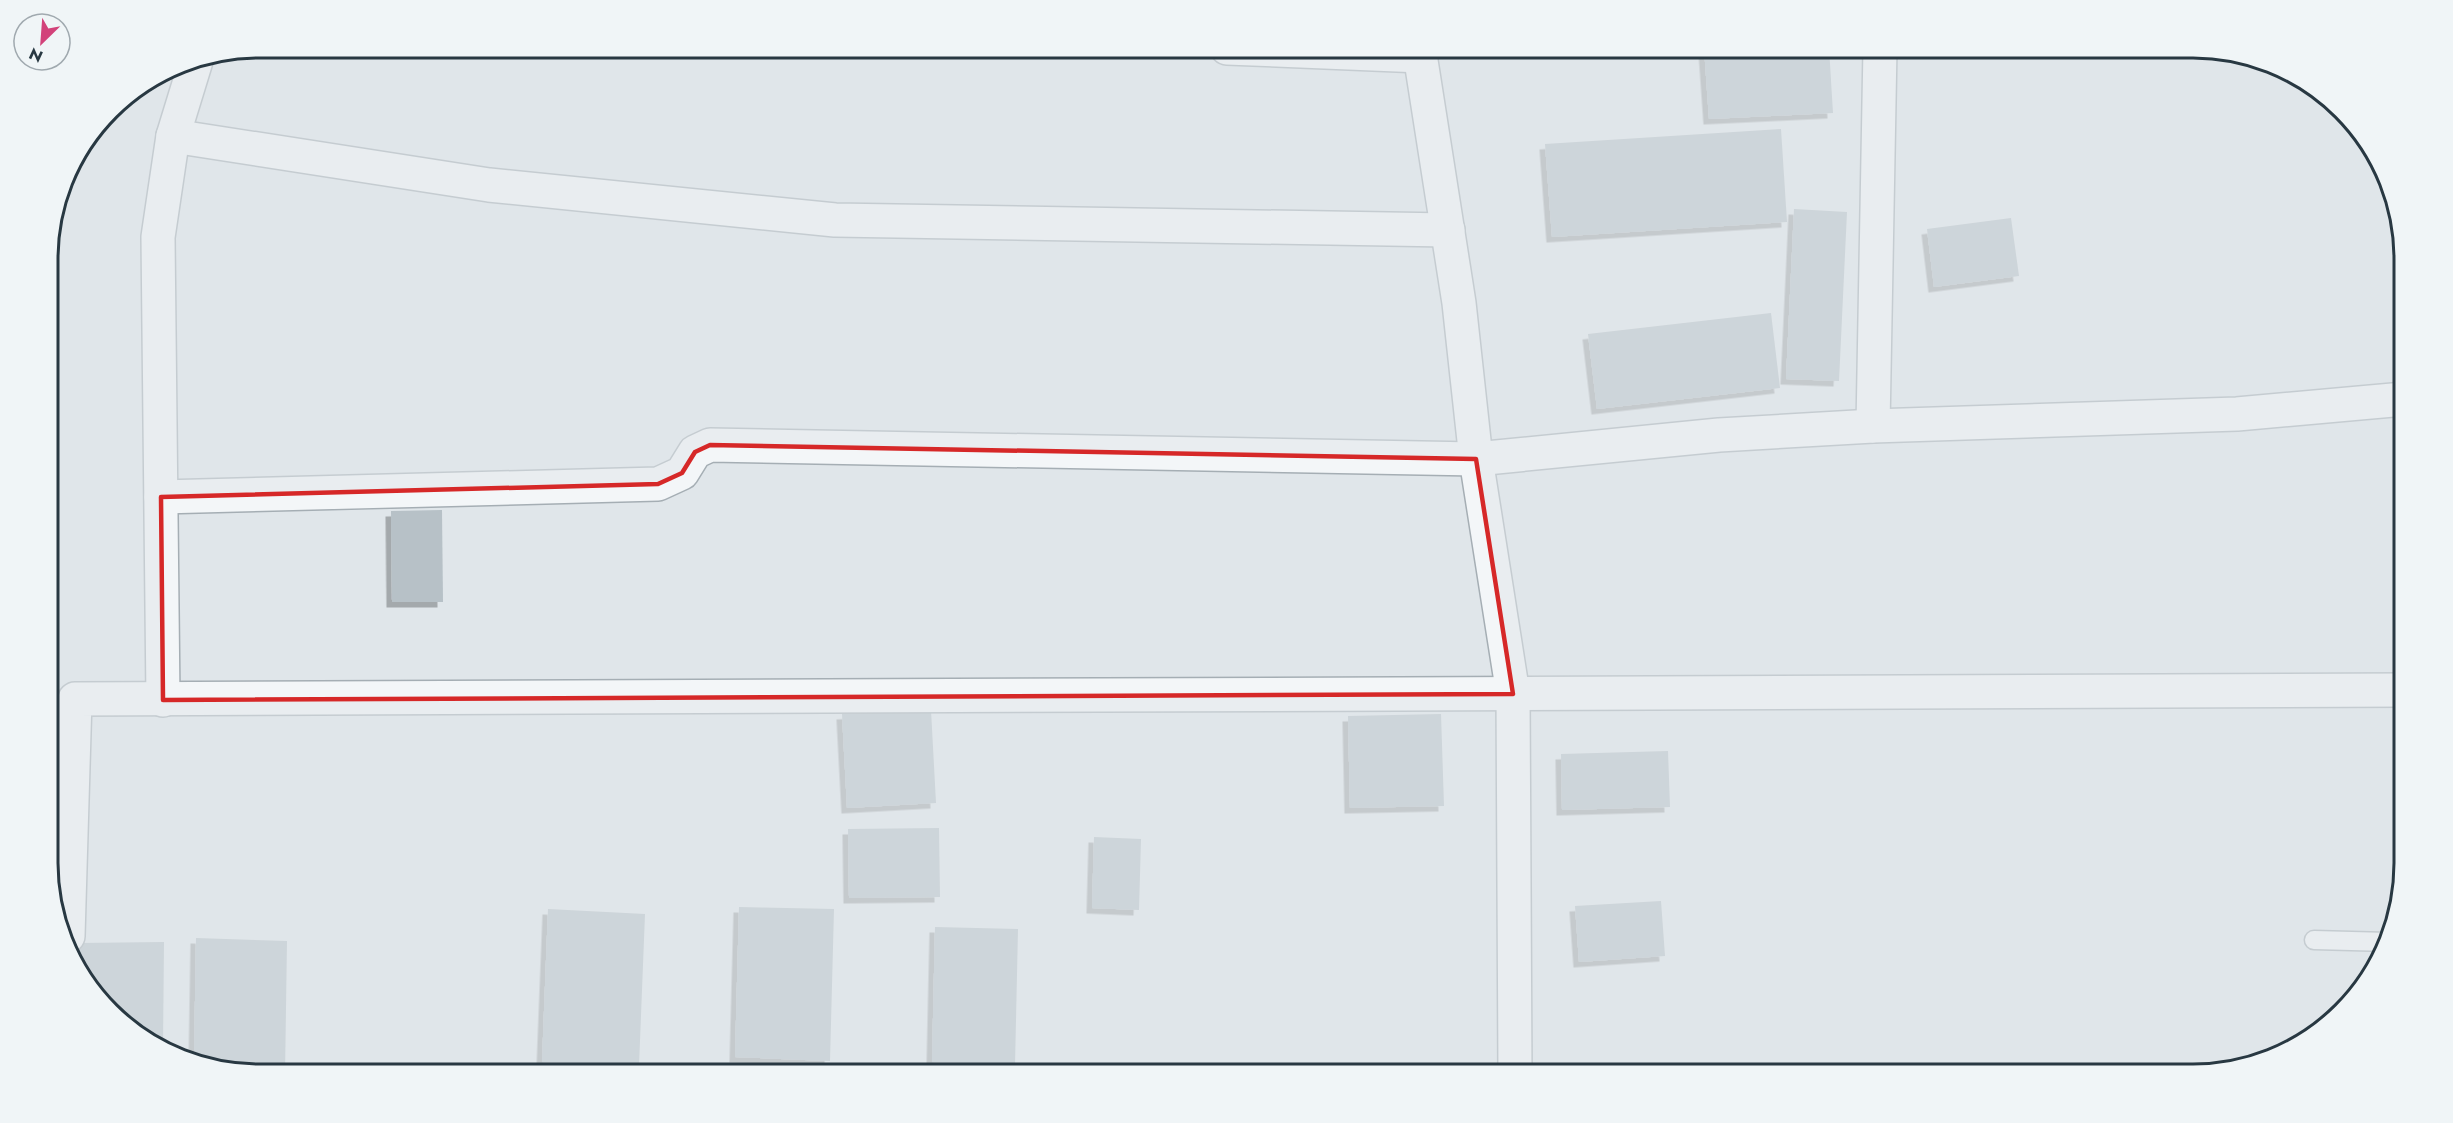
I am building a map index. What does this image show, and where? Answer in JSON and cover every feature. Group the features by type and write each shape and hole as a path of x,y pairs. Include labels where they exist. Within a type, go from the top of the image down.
{"street":[{"path":"1421,58 1459,303 1476,459 1513,694 1515,1064"},
{"path":"1873,426 1880,58"},
{"path":"163,700 158,237 173,136 193,70"},
{"path":"173,136 489,184 836,220 1448,230"},
{"path":"161,497 658,484 682,472 695,452 710,445 1476,459 1719,435 1873,426 2237,414 2394,400"},
{"path":"68,924 75,699 2394,690"}],"lane":[{"path":"2314,940 2378,942"}],"highlighted area":[{"path":"710,445 1476,459 1513,694 163,700 161,497 658,484 682,473 695,452"}],"building":[{"path":"1705,58 1830,58 1833,113 1709,119"},
{"path":"1781,129 1787,222 1552,237 1545,144"},
{"path":"1794,209 1847,212 1839,381 1786,379"},
{"path":"2011,218 2019,276 1934,287 1927,229"},
{"path":"1771,313 1780,388 1597,409 1588,334"},
{"path":"442,510 443,602 392,602 391,511"},
{"path":"931,710 936,803 847,808 842,714"},
{"path":"1441,714 1444,806 1350,808 1348,716"},
{"path":"1668,751 1670,807 1562,810 1561,754"},
{"path":"939,828 940,897 849,898 848,829"},
{"path":"1094,837 1141,839 1139,910 1092,908"},
{"path":"1661,901 1665,956 1579,962 1575,906"},
{"path":"739,907 834,909 830,1061 735,1057"},
{"path":"548,909 645,914 639,1064 542,1062"},
{"path":"935,927 1018,929 1015,1064 932,1062"},
{"path":"196,938 287,941 285,1064 233,1063 194,1053"},
{"path":"164,942 163,1040 137,1023 117,1006 85,964 78,949 78,943"}]}
